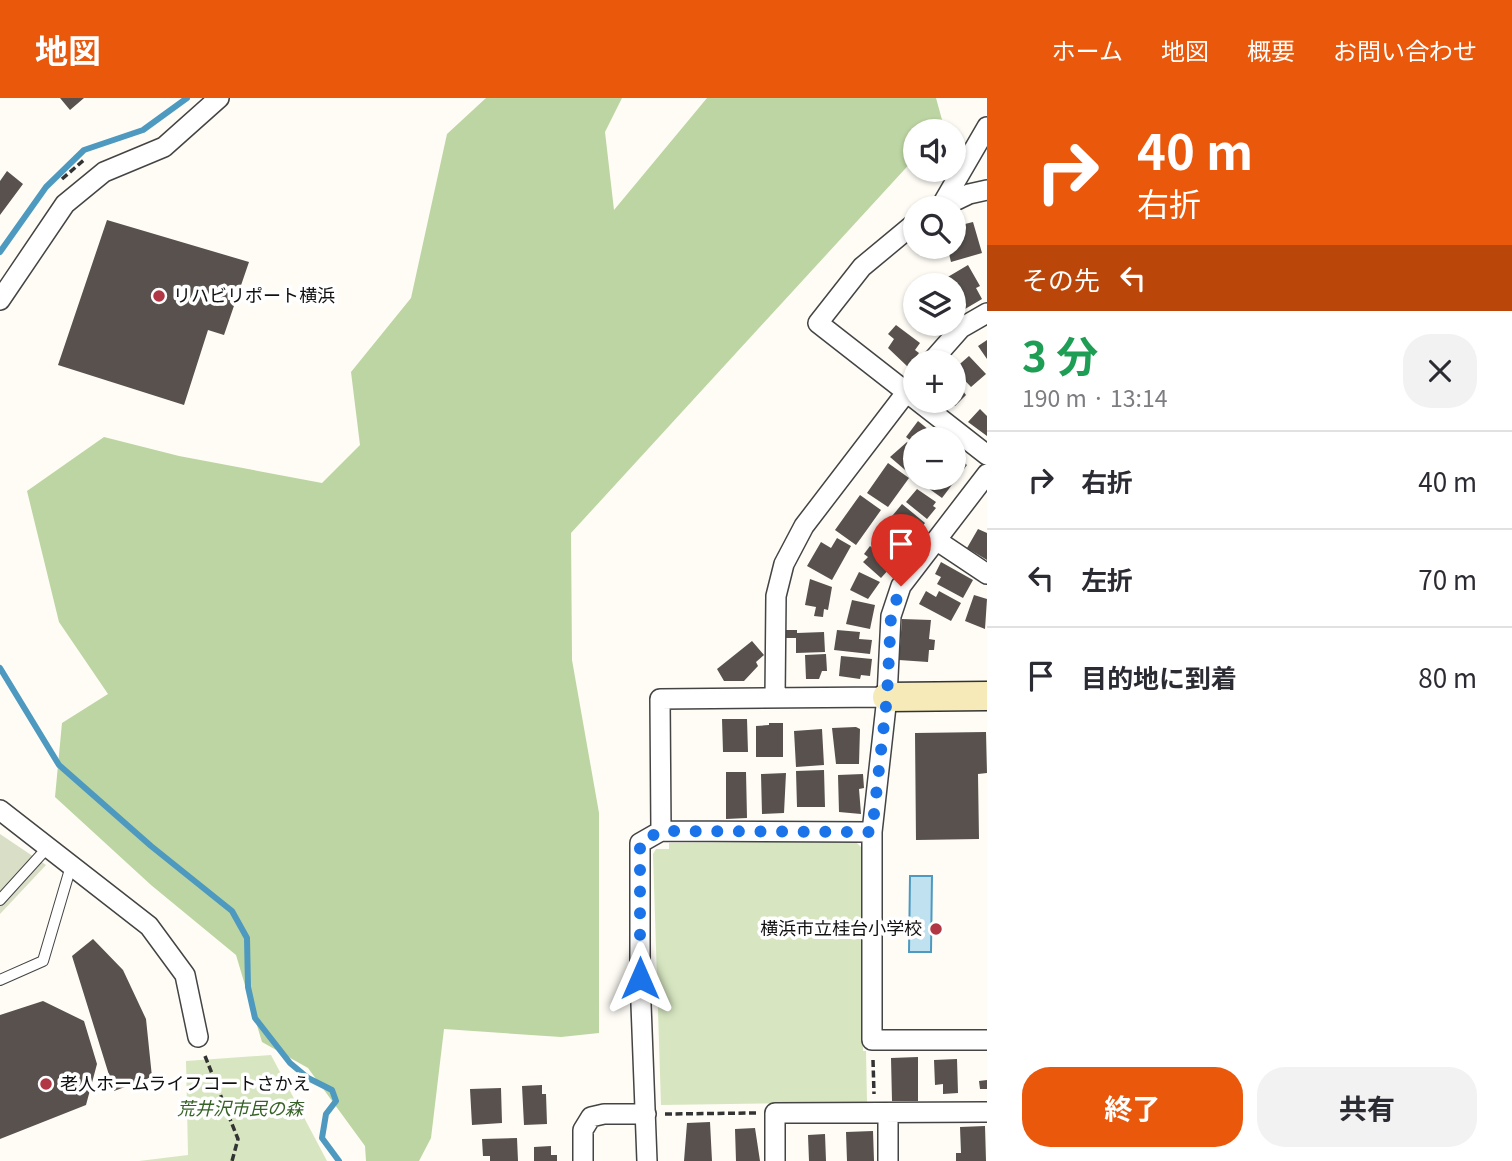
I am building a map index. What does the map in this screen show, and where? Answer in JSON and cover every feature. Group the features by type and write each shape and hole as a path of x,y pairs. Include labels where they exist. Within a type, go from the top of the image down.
{"street":[{"path":"0,300 65,204 104,172 164,148 219,98"},
{"path":"987,127 940,208 969,194 987,190"},
{"path":"903,233 862,267 818,323 903,382"},
{"path":"942,350 961,328 987,313"},
{"path":"775,698 776,596 784,564 804,526 903,396"},
{"path":"939,413 987,455"},
{"path":"987,474 901,586 891,616 887,697 872,832 872,1041 987,1040"},
{"path":"936,540 987,574"},
{"path":"661,831 660,699 987,696"},
{"path":"0,810 72,863 149,926 185,975 198,1037"},
{"path":"647,1161 640,978 640,842 661,831 872,832"},
{"path":"775,1161 775,1113 987,1112"},
{"path":"881,1113 888,1161"},
{"path":"583,1161 583,1130 591,1117 604,1114 646,1114"}],"lane":[{"path":"0,900 48,847"},
{"path":"0,980 43,961 72,863"}],"path":[{"path":"198,1037 238,1139 232,1161"},
{"path":"872,1041 881,1113"},
{"path":"646,1114 775,1113"}],"green space":[{"path":"486,98 622,98 605,132 614,210 707,98 936,98 942,119 903,119 903,171 571,533 572,660 599,813 599,1033 561,1037 444,1029 431,1138 419,1161 366,1161 365,1146 308,1068 262,1042 236,955 151,885 55,797 62,723 108,694 59,622 27,491 104,437 179,456 322,483 360,445 351,372 411,298 447,134"},
{"path":"0,834 46,865 0,914"},
{"path":"855,841 862,848 863,1051 866,1051 867,1102 661,1105 653,854 656,849 669,849 669,843"},
{"name":"荒井沢市民の森","path":"271,1055 327,1161 139,1161 188,1155 186,1061"}],"water":[{"path":"910,876 932,876 931,952 909,952"}],"building":[{"path":"60,98 84,98 70,110"},
{"path":"7,171 23,184 0,215 0,181"},
{"name":"リハビリポート横浜","path":"107,220 249,262 224,335 208,330 184,405 58,365"},
{"path":"973,222 982,253 966,258 966,224"},
{"path":"968,265 980,286 976,288 982,299 966,308 966,273 954,273"},
{"path":"896,325 903,330 903,336 911,336 920,343 915,350 903,350 903,362 888,348 894,339 888,334"},
{"path":"987,340 987,359 978,346"},
{"path":"969,356 986,374 971,387 966,382 966,359"},
{"path":"980,409 987,416 987,436 968,422"},
{"path":"918,421 925,427 914,427"},
{"path":"903,446 903,468 890,457"},
{"path":"888,463 903,474 903,486 888,507 867,493"},
{"path":"918,490 936,502 933,506 936,508 927,519 906,502"},
{"path":"931,490 948,490 942,498"},
{"path":"860,495 881,510 856,545 835,530"},
{"path":"902,504 925,523 912,540 888,521"},
{"path":"886,527 903,540 899,545 904,549 896,558 879,544 884,539 879,535"},
{"path":"978,529 987,533 987,560 967,548"},
{"path":"837,538 851,546 832,580 807,566 821,542 831,548"},
{"path":"870,546 888,561 885,564 890,568 881,578 863,562 868,557 864,554"},
{"path":"941,562 973,580 963,598 937,584 941,577 935,574"},
{"path":"859,572 880,582 868,599 850,590"},
{"path":"810,579 832,587 828,610 824,609 823,617 814,616 816,607 805,605"},
{"path":"926,591 936,597 939,591 961,603 951,621 919,604"},
{"path":"974,595 987,599 985,629 965,621"},
{"path":"852,600 875,605 870,629 846,624"},
{"path":"902,619 931,620 929,639 935,640 934,650 929,650 928,662 899,660"},
{"path":"786,630 797,630 797,633 824,632 825,652 796,653 796,638 786,638"},
{"path":"837,630 860,632 859,639 872,640 870,654 834,650"},
{"path":"752,641 764,655 756,662 758,666 744,681 724,681 717,669"},
{"path":"826,654 827,671 822,671 819,679 806,679 805,655"},
{"path":"841,656 872,659 870,676 861,675 860,679 839,676"},
{"path":"722,719 747,719 748,752 723,752"},
{"path":"783,723 783,757 756,757 756,726"},
{"path":"832,728 860,729 859,764 836,764"},
{"path":"822,729 824,765 796,767 794,731"},
{"path":"986,732 987,773 978,774 979,839 916,840 915,733"},
{"path":"824,770 825,807 797,807 796,771"},
{"path":"726,772 746,772 747,818 726,819"},
{"path":"786,773 784,813 762,814 761,774"},
{"path":"863,774 864,788 859,789 861,814 839,812 838,775"},
{"path":"93,939 123,970 146,1019 152,1077 114,1091 72,956"},
{"name":"老人ホームライフコートさかえ","path":"43,1001 84,1021 97,1064 86,1105 0,1139 0,1015"},
{"path":"918,1057 918,1101 892,1101 891,1058"},
{"path":"957,1059 958,1093 943,1094 943,1084 935,1085 934,1060"},
{"path":"987,1080 987,1089 980,1089 979,1081"},
{"path":"542,1085 542,1094 546,1094 547,1124 524,1125 522,1086"},
{"path":"501,1088 502,1123 472,1125 470,1089"},
{"path":"710,1122 712,1161 684,1161 687,1123"},
{"path":"985,1126 986,1161 956,1161 956,1153 961,1153 960,1127"},
{"path":"755,1128 760,1161 736,1161 735,1129"},
{"path":"873,1131 874,1161 847,1161 846,1132"},
{"path":"825,1134 826,1161 809,1161 808,1135"},
{"path":"517,1138 518,1161 490,1161 490,1156 483,1156 482,1139"},
{"path":"551,1146 551,1155 557,1155 557,1161 534,1161 534,1147"}],"waterway":[{"path":"0,252 46,187 84,150 143,130 187,98"},
{"path":"0,668 59,765 151,846 232,911 247,938 248,987 255,1018 290,1063 308,1078 332,1090 336,1101 326,1114 322,1138 339,1161"}],"place":[{"name":"リハビリポート横浜","path":"159,296"},
{"name":"横浜市立桂台小学校","path":"936,929"},
{"name":"老人ホームライフコートさかえ","path":"46,1084"}],"route":[{"path":"640,978 640,842 661,831 872,832 887,697 891,616 901,586"}]}
